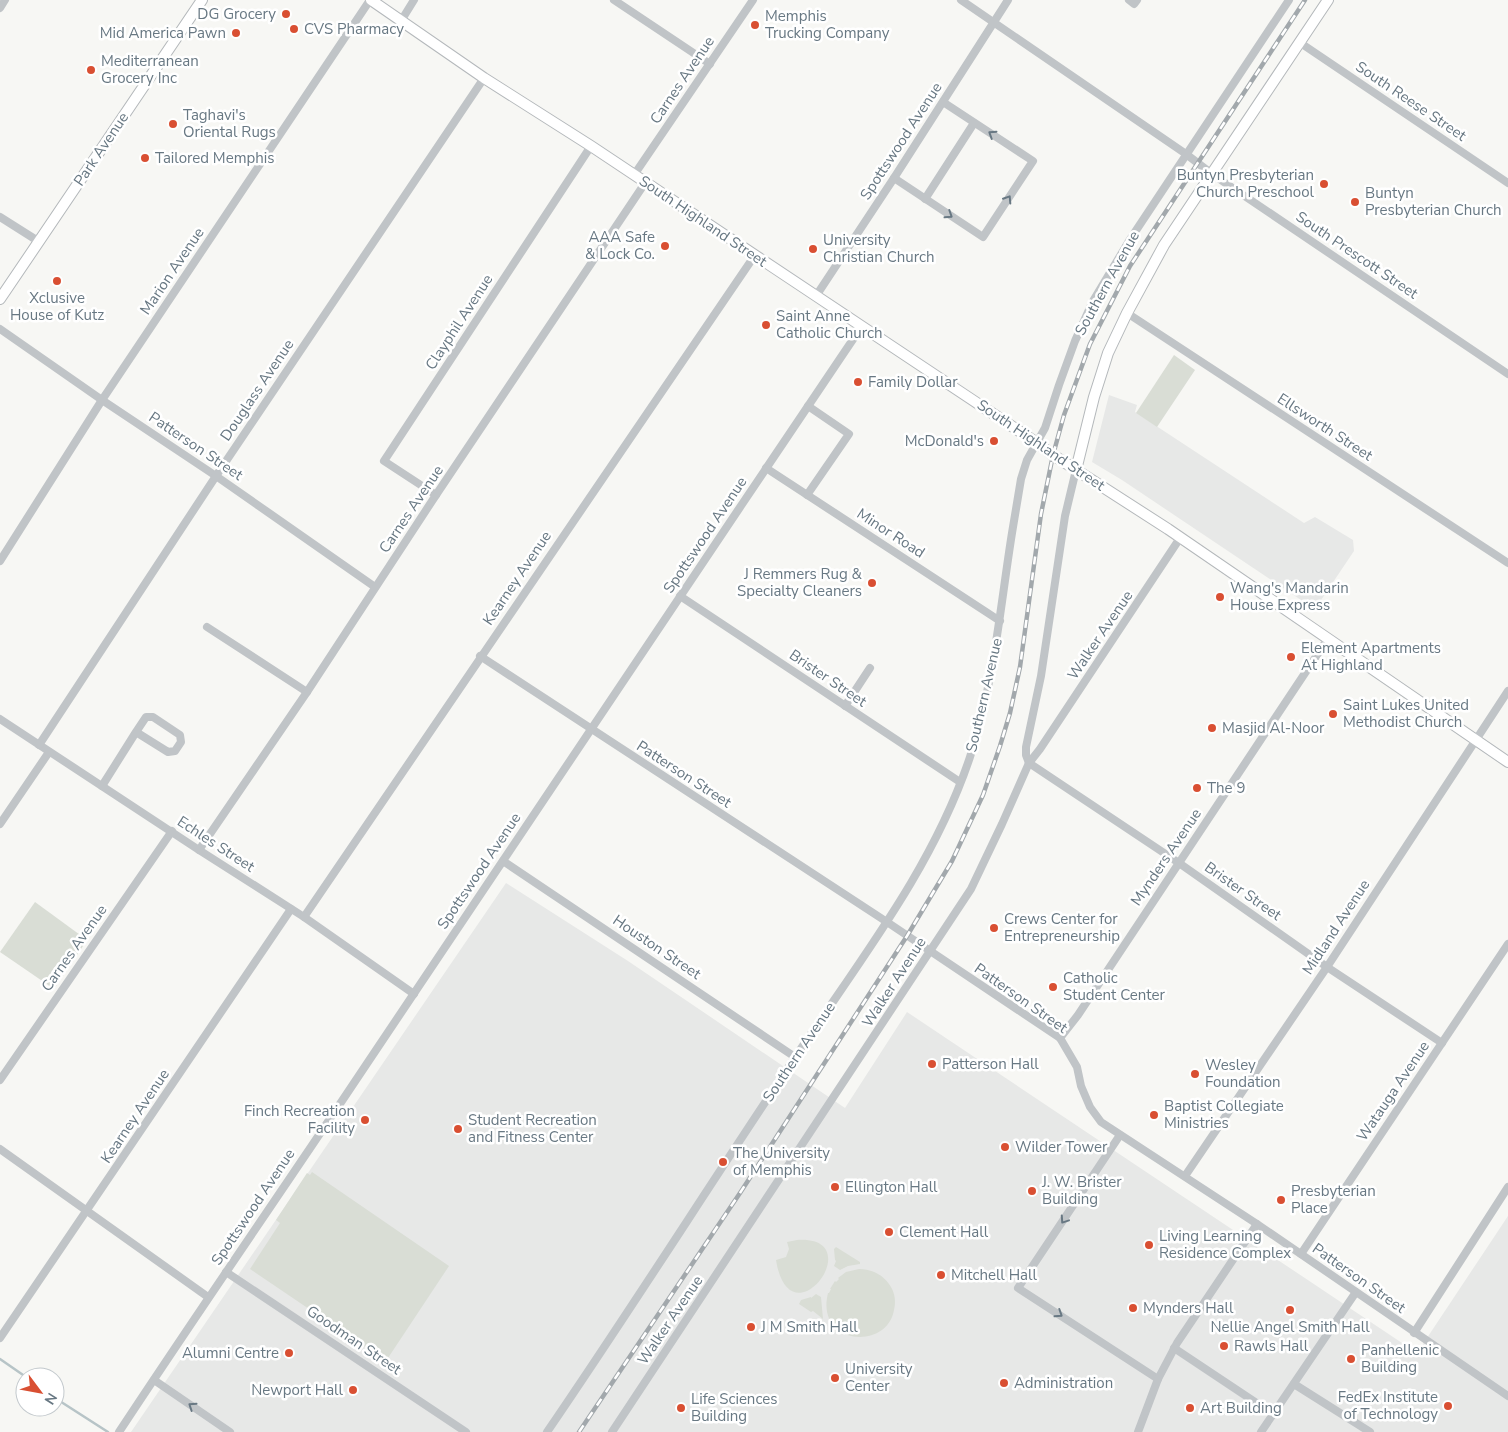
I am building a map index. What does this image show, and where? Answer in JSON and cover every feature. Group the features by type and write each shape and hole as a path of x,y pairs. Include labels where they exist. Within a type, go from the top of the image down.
{"main road":[{"name":"Park Avenue","path":"0,299 202,0"},
{"name":"South Highland Street","path":"370,0 484,78 591,146 1180,538 1508,762"},
{"name":"Southern Avenue","path":"1076,470 1094,397 1108,353 1127,313 1164,244 1328,0"}],"street":[{"path":"0,8 5,0"},
{"name":"Marion Avenue","path":"0,561 102,400 370,0"},
{"path":"401,20 414,0"},
{"path":"614,0 710,64"},
{"name":"Carnes Avenue","path":"634,175 753,0"},
{"name":"South Prescott Street","path":"961,0 1186,154 1212,174 1508,374"},
{"name":"Spottswood Avenue","path":"816,296 1008,0"},
{"path":"1129,0 1134,4 1137,0"},
{"name":"Southern Avenue","path":"547,1432 795,1057 887,922 929,853 945,821 970,756 987,697 1021,479 1027,460 1045,428 1058,385 1075,341 1094,301 1129,241 1289,0"},
{"name":"South Reese Street","path":"1299,42 1508,183"},
{"name":"Douglass Avenue","path":"39,745 216,476 484,78"},
{"path":"894,178 983,237 1033,161 943,102"},
{"path":"925,198 974,123"},
{"name":"Clayphil Avenue","path":"436,495 384,461 591,146"},
{"name":"Carnes Avenue","path":"200,850 645,183"},
{"path":"0,218 38,241"},
{"name":"Kearney Avenue","path":"304,917 755,255"},
{"name":"Ellsworth Street","path":"1127,313 1508,563"},
{"name":"Spottswood Avenue","path":"119,1432 862,326"},
{"name":"Patterson Street","path":"0,329 375,587"},
{"path":"807,495 849,434 808,406"},
{"name":"Minor Road","path":"766,468 1000,621"},
{"name":"Southern Avenue","path":"1029,763 1026,747 1041,676 1065,516 1076,470"},
{"name":"Walker Avenue","path":"612,1432 971,889 1029,763 1045,742 1180,538"},
{"name":"Brister Street","path":"680,596 960,782"},
{"path":"207,627 307,692"},
{"name":"Mynders Avenue","path":"1060,1038 1067,1031 1328,640"},
{"name":"Patterson Street","path":"480,656 887,922 1060,1038 1077,1067 1081,1086 1090,1107 1100,1122 1257,1224 1508,1396"},
{"path":"845,706 870,668"},
{"name":"Midland Avenue","path":"1185,1176 1327,967 1508,691"},
{"path":"102,786 136,732 146,717 153,717 180,735 181,742 175,751 168,752 136,732"},
{"name":"Echles Street","path":"0,719 304,917 414,994"},
{"path":"0,824 49,752"},
{"name":"Brister Street","path":"1029,763 1179,863 1327,967 1442,1043"},
{"name":"Carnes Avenue","path":"0,1080 172,831"},
{"name":"Houston Street","path":"503,861 795,1057"},
{"name":"Kearney Avenue","path":"0,1338 291,909"},
{"name":"Watauga Avenue","path":"1301,1254 1508,944"},
{"path":"1120,1136 1018,1288 1158,1379"},
{"path":"0,1149 208,1297"},
{"path":"1414,1333 1508,1187"},
{"path":"1138,1432 1144,1422 1158,1379 1174,1348 1257,1224"},
{"name":"Goodman Street","path":"226,1272 466,1432"},
{"path":"1261,1432 1356,1292"},
{"path":"1174,1348 1274,1414"},
{"path":"154,1380 230,1432"},
{"path":"1294,1384 1370,1432"}],"shaded area":[{"path":"1174,355 1195,370 1157,427 1136,413"},
{"path":"1109,395 1137,405 1135,412 1304,523 1315,517 1353,540 1354,551 1313,612 1301,605 1301,600 1122,480 1092,462"},
{"name":"The University of Memphis","path":"506,883 628,961 845,1108 907,1012 1417,1353 1508,1216 1508,1432 131,1432"},
{"path":"35,902 87,940 54,989 0,952"},
{"path":"312,1172 449,1266 386,1361 250,1269 280,1223 276,1220 307,1173 310,1175"},
{"path":"797,1240 818,1243 827,1253 827,1267 820,1280 809,1290 796,1292 784,1284 776,1260 786,1257 789,1249 787,1242"},
{"path":"836,1247 860,1262 860,1264 848,1266 840,1270 834,1266 836,1261 834,1249"},
{"path":"859,1269 869,1270 881,1276 891,1287 895,1298 894,1310 889,1323 879,1332 867,1336 854,1336 841,1332 832,1323 827,1310 828,1293 835,1281 846,1272"},
{"path":"816,1294 821,1297 823,1319 799,1304 801,1300 811,1298"}],"waterway":[{"path":"0,1359 15,1369"},
{"path":"65,1404 108,1432"}],"railway":[{"path":"579,1432 740,1193 907,936 952,861 983,795 1010,713 1020,667 1041,514 1053,455 1064,415 1090,344 1130,266 1305,0"}],"place":[{"name":"DG Grocery","path":"286,14"},
{"name":"Memphis Trucking Company","path":"755,25"},
{"name":"CVS Pharmacy","path":"294,29"},
{"name":"Mid America Pawn","path":"236,33"},
{"name":"Mediterranean Grocery Inc","path":"91,70"},
{"name":"Taghavi's Oriental Rugs","path":"173,124"},
{"name":"Tailored Memphis","path":"145,158"},
{"name":"Buntyn Presbyterian Church Preschool","path":"1324,184"},
{"name":"Buntyn Presbyterian Church","path":"1355,202"},
{"name":"AAA Safe & Lock Co.","path":"665,246"},
{"name":"University Christian Church","path":"813,249"},
{"name":"Xclusive House of Kutz","path":"57,281"},
{"name":"Saint Anne Catholic Church","path":"766,325"},
{"name":"Family Dollar","path":"858,382"},
{"name":"McDonald's","path":"994,441"},
{"name":"J Remmers Rug & Specialty Cleaners","path":"872,583"},
{"name":"Wang's Mandarin House Express","path":"1220,597"},
{"name":"Element Apartments At Highland","path":"1291,657"},
{"name":"Saint Lukes United Methodist Church","path":"1333,714"},
{"name":"Masjid Al-Noor","path":"1212,728"},
{"name":"The 9","path":"1197,788"},
{"name":"Crews Center for Entrepreneurship","path":"994,928"},
{"name":"Catholic Student Center","path":"1053,987"},
{"name":"Patterson Hall","path":"932,1064"},
{"name":"Wesley Foundation","path":"1195,1074"},
{"name":"Baptist Collegiate Ministries","path":"1154,1115"},
{"name":"Finch Recreation Facility","path":"365,1120"},
{"name":"Student Recreation and Fitness Center","path":"458,1129"},
{"name":"Wilder Tower","path":"1005,1147"},
{"name":"The University of Memphis","path":"723,1162"},
{"name":"Ellington Hall","path":"835,1187"},
{"name":"J. W. Brister Building","path":"1032,1191"},
{"name":"Presbyterian Place","path":"1281,1200"},
{"name":"Clement Hall","path":"889,1232"},
{"name":"Living Learning Residence Complex","path":"1149,1245"},
{"name":"Mitchell Hall","path":"941,1275"},
{"name":"Mynders Hall","path":"1133,1308"},
{"name":"Nellie Angel Smith Hall","path":"1290,1310"},
{"name":"J M Smith Hall","path":"751,1327"},
{"name":"Rawls Hall","path":"1224,1346"},
{"name":"Alumni Centre","path":"289,1353"},
{"name":"Panhellenic Building","path":"1351,1359"},
{"name":"University Center","path":"835,1378"},
{"name":"Administration","path":"1004,1383"},
{"name":"Newport Hall","path":"353,1390"},
{"name":"FedEx Institute of Technology","path":"1448,1406"},
{"name":"Life Sciences Building","path":"681,1408"},
{"name":"Art Building","path":"1190,1408"}]}
